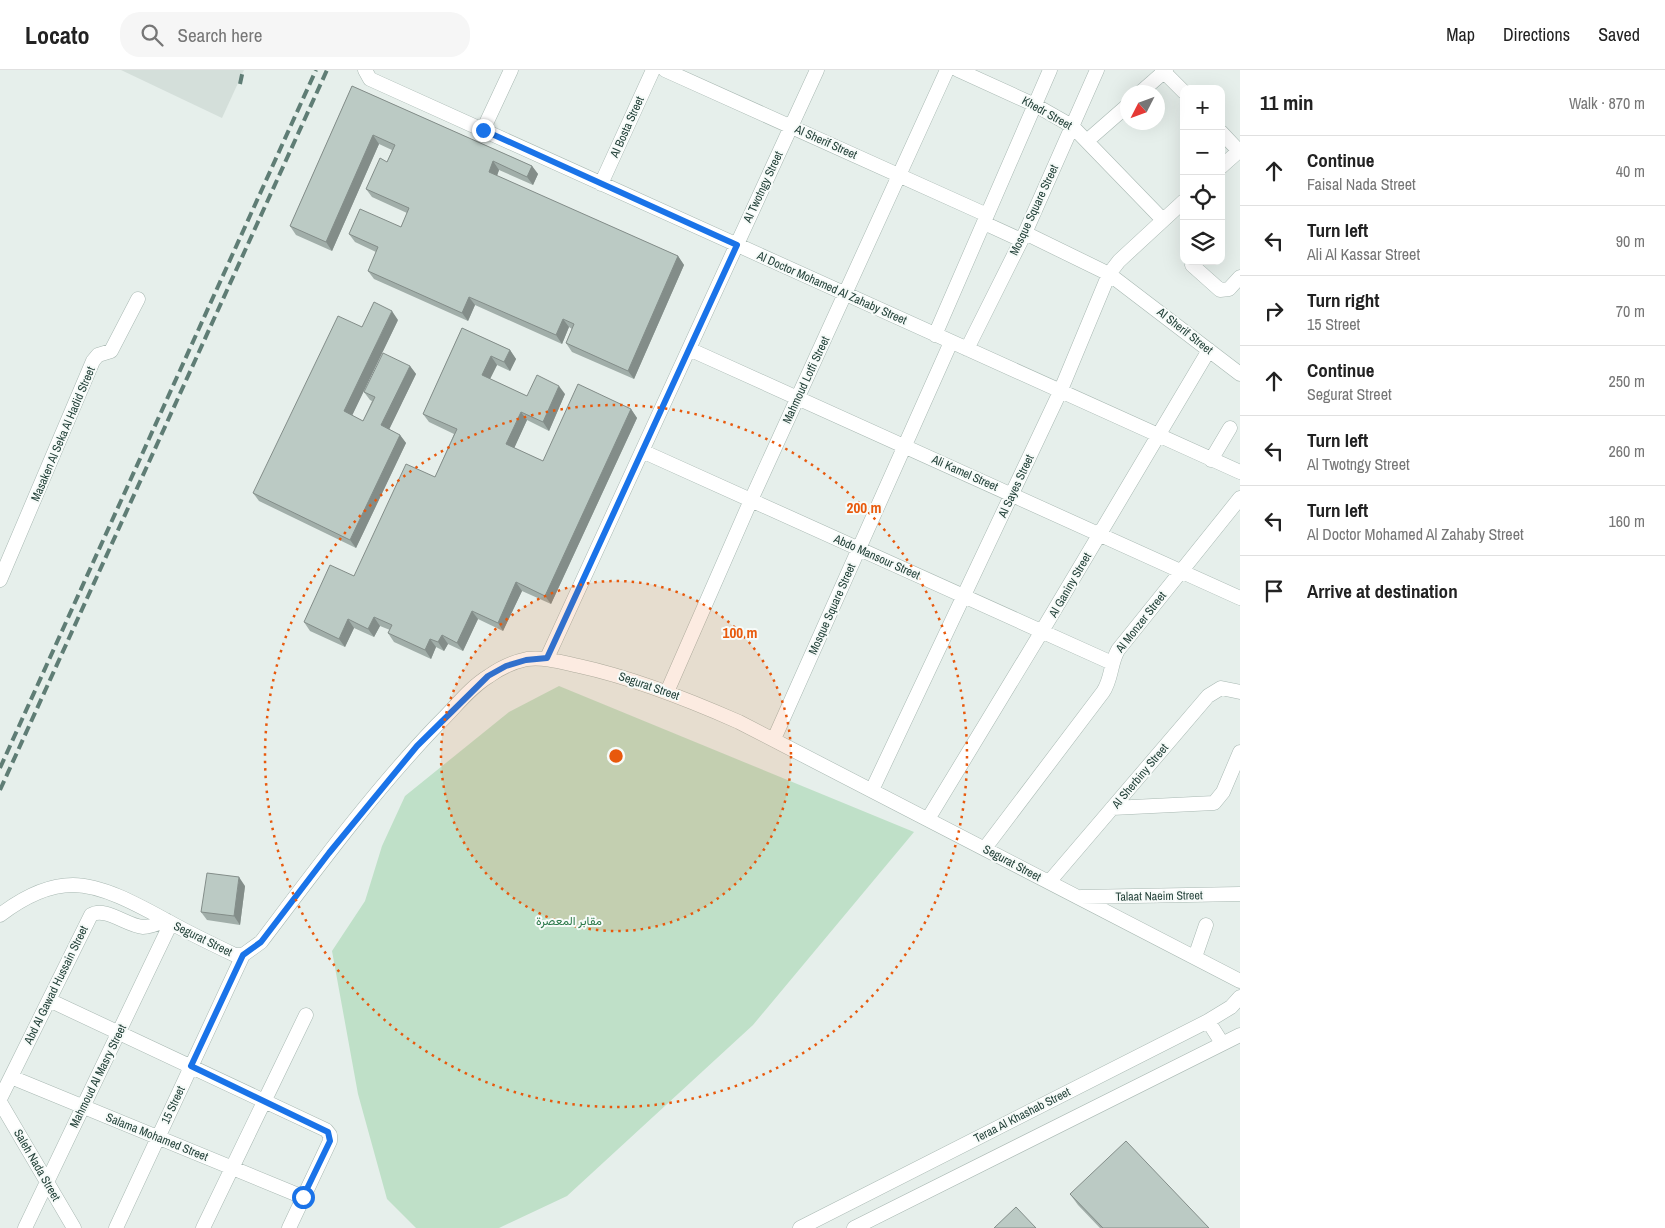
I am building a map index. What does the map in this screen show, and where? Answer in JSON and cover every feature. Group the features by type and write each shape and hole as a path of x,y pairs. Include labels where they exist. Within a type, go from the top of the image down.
{"street":[{"path":"483,130 511,70"},
{"name":"Al Bosta Street","path":"601,184 653,70"},
{"name":"Al Sherif Street","path":"665,70 899,175 986,219 1109,274 1240,374"},
{"name":"Al Twotngy Street","path":"547,658 817,70"},
{"name":"Mahmoud Lotfi Street","path":"667,692 751,500 948,70"},
{"name":"Khedr Street","path":"958,70 1034,105 1072,126 1088,140 1163,220"},
{"path":"936,335 1050,70"},
{"name":"Mosque Square Street","path":"967,349 1023,236 1097,70"},
{"path":"1149,85 1164,71 1180,88"},
{"name":"Al Doctor Mohamed Al Zahaby Street","path":"367,75 601,184 1240,472"},
{"path":"1088,140 1120,112"},
{"path":"1225,136 1240,150 1225,163"},
{"name":"Al Sayes Street","path":"872,790 1060,392 1109,274 1119,261 1180,205"},
{"path":"1192,265 1220,290 1229,289 1240,277"},
{"name":"Masaken Al Seka Al Hadid Street","path":"0,580 93,361 98,355 114,348 138,299"},
{"name":"Mosque Square Street","path":"774,739 952,342"},
{"name":"Ali Kamel Street","path":"689,349 1240,598"},
{"name":"Al Ganiny Street","path":"928,819 1100,534 1208,350"},
{"path":"1211,460 1230,428"},
{"name":"Abdo Mansour Street","path":"642,451 1112,663"},
{"name":"Al Monzer Street","path":"984,848 1103,692 1111,678 1112,663 1122,645 1240,498"},
{"name":"Segurat Street","path":"0,915 16,902 38,892 55,886 74,884 94,888 136,904 235,955 243,955 261,942 372,799 417,746 471,691 488,676 506,666 526,660 547,658 608,672 667,692 703,706 774,739 1240,981"},
{"name":"Al Sherbiny Street","path":"1050,882 1208,696 1221,688 1240,692"},
{"path":"1112,808 1214,803 1223,792 1240,752"},
{"name":"Talaat Naeim Street","path":"1079,897 1240,894"},
{"name":"Abd Al Gawad Hussain Street","path":"0,1101 91,915 103,913 143,927 168,922"},
{"name":"Mahmoud Al Masry Street","path":"25,1228 168,922"},
{"path":"1195,957 1206,925"},
{"name":"15 Street","path":"116,1228 243,955"},
{"name":"Teraa Al Khashab Street","path":"800,1228 1208,1021 1231,1007 1240,997"},
{"path":"49,1000 326,1130 330,1135 330,1141 289,1228"},
{"path":"203,1228 306,1015"},
{"path":"1208,1021 1222,1043"},
{"name":"Teraa Al Khashab Street","path":"854,1228 1240,1035"},
{"name":"Salama Mohamed Street","path":"11,1077 303,1197"},
{"name":"Saleh Nada Street","path":"0,1101 74,1228"}],"shaded area":[{"path":"121,70 244,70 222,118"}],"green space":[{"name":"مقابر المعصرة","path":"559,686 914,832 753,1025 567,1196 499,1228 416,1228 387,1199 358,1094 332,951 365,901 382,846 405,796 509,712"}],"building":[{"path":"352,86 532,166 527,177 493,161 489,172 678,256 628,371 566,343 574,324 563,319 556,335 469,297 462,313 368,271 378,247 349,234 360,209 401,227 409,208 366,189 380,158 387,162 395,145 373,135 326,242 290,226"},
{"path":"374,302 392,311 344,411 363,421 375,397 364,392 383,353 410,366 381,425 400,435 350,540 253,493 338,316 362,327"},
{"path":"462,328 510,350 504,362 491,356 482,375 527,396 537,375 559,386 543,422 521,412 506,444 543,461 578,384 631,409 545,596 516,582 498,623 472,611 457,643 442,635 438,642 430,639 425,650 388,633 392,625 374,617 368,629 348,619 339,639 304,622 330,565 354,576 406,464 435,477 457,429 423,414"},
{"path":"207,873 239,877 234,916 201,912"},
{"path":"1126,1141 1209,1228 1103,1228 1070,1194"},
{"path":"1016,1207 1036,1228 994,1228"}],"railway":[{"path":"240,84 243,70"},
{"path":"0,768 316,70"},
{"path":"0,790 327,70"}],"route":[{"path":"303,1197 330,1141 328,1132 324,1128 191,1066 243,955 261,942 329,853 417,746 488,676 506,666 526,660 547,658 737,245 483,130"}]}
